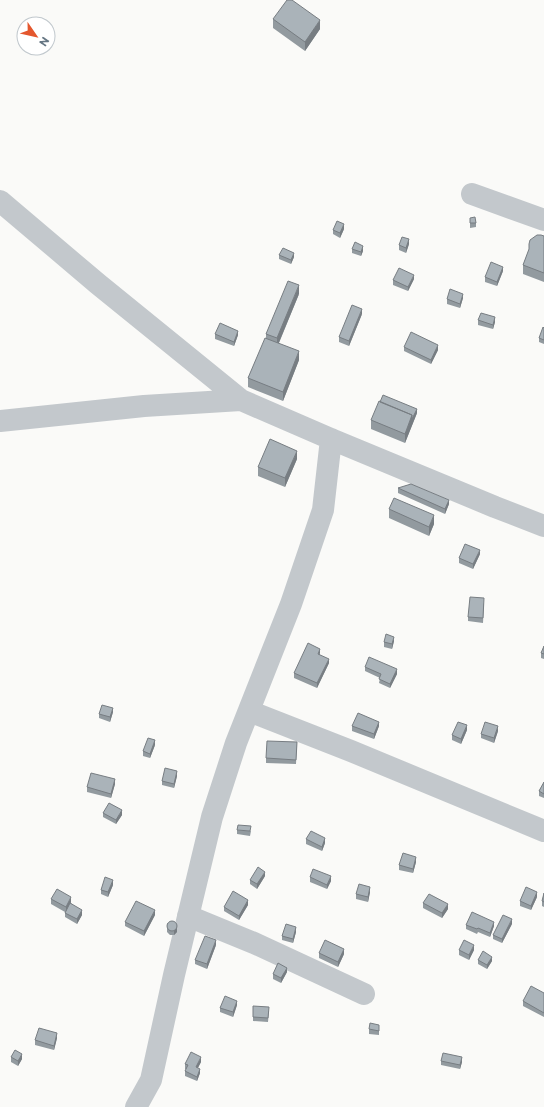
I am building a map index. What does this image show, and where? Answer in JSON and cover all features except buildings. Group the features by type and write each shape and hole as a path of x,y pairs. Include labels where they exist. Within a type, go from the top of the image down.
{"street":[{"path":"472,194 544,220"},
{"path":"0,201 98,284 241,400 331,439 544,526"},
{"path":"0,422 144,406 241,400"},
{"path":"136,1107 151,1080 174,975 212,817 236,743 291,604 323,510 331,439"},
{"path":"249,711 351,750 544,831"},
{"path":"188,916 254,943 364,994"}]}
